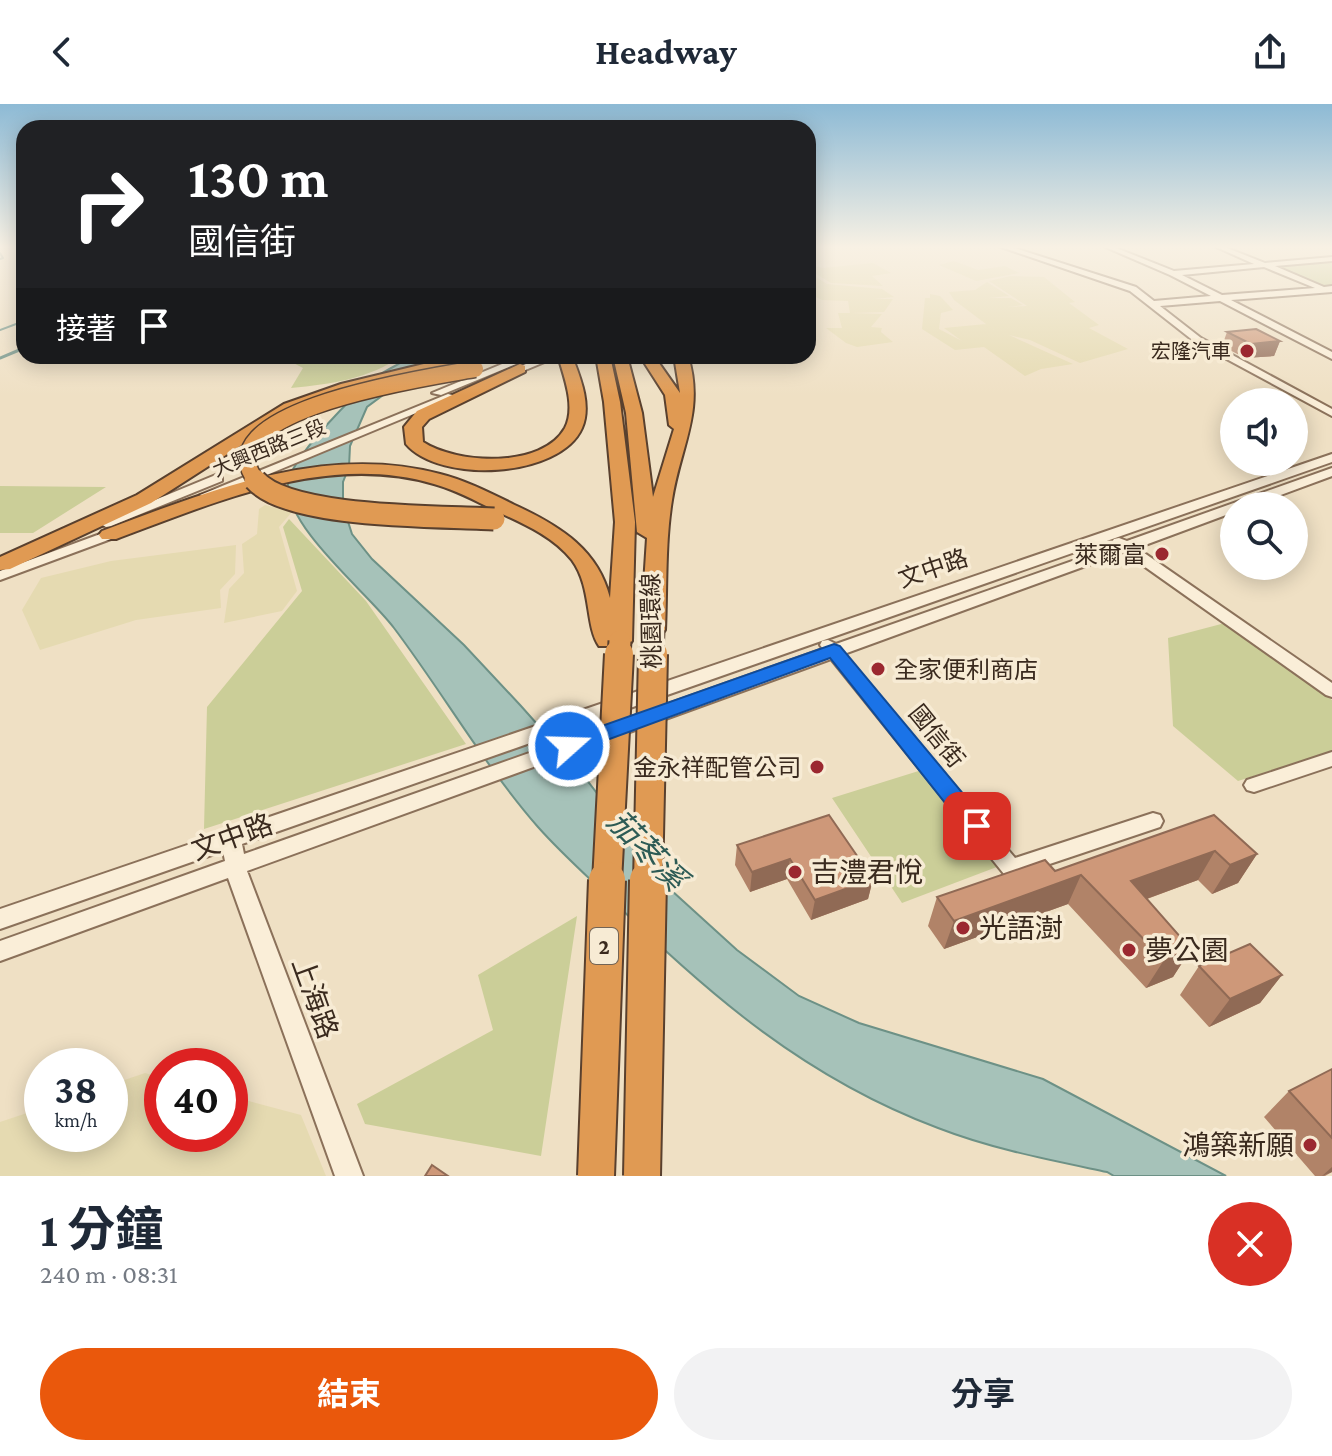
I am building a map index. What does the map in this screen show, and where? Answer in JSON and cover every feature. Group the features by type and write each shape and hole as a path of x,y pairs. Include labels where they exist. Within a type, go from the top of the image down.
{"highway":[{"path":"1,568 144,499 192,471 262,422 304,401 347,387 470,364"},
{"path":"471,364 304,409 276,423 251,446 248,463 256,481 265,489 302,504 494,519 523,526 550,539 581,563 593,579"},
{"path":"516,364 423,415 411,432 415,444 441,459 477,464 511,462 548,451 567,438 575,425 577,409 568,364"},
{"name":"桃園環線","path":"605,364 612,402 625,522 613,641"},
{"name":"桃園環線","path":"622,364 634,413 641,464 653,630 642,1176"},
{"path":"652,364 676,405 673,460"},
{"path":"653,630 662,504 689,407 689,380 684,364"},
{"path":"109,535 233,491 297,474 371,469 436,478 546,527 578,551 593,579 613,641"},
{"name":"2","path":"596,1176 603,957 617,716 613,641"}],"street":[{"path":"1128,296 1185,341 1267,388"},
{"path":"1144,296 1191,336 1332,413"},
{"path":"1220,296 1279,331 1332,356"},
{"path":"1139,305 1260,296"},
{"name":"大興西路三段","path":"380,420 513,364"},
{"name":"大興西路三段","path":"1,568 380,420 513,364"},
{"path":"1308,411 1332,424"},
{"name":"文中路","path":"0,919 1332,458"},
{"name":"大興西路三段","path":"1,568 109,535 259,468"},
{"name":"文中路","path":"1277,492 1332,472"},
{"name":"文中路","path":"0,951 1220,513"},
{"path":"1107,536 1332,691"},
{"name":"國信街","path":"818,635 834,650 1011,868 1153,821"},
{"path":"514,743 526,762"},
{"path":"1254,785 1332,759"},
{"name":"上海路","path":"231,839 236,866 349,1176"}],"shaded area":[{"path":"816,296 893,296 874,299 893,299 884,312 851,313 882,314 871,327 882,328 881,332 893,342 857,347 846,343 826,328 842,328 838,313 850,313 848,301 822,300"},
{"path":"940,296 953,310 941,313 939,329 962,341 944,328 986,324 952,296 1009,296 989,298 1011,298 1023,305 1007,307 1027,306 1012,296 1068,296 1075,302 1069,303 1099,325 1089,328 1128,349 1080,363 1030,340 1009,335 1073,364 1041,369 1025,376 984,347 955,350 922,329 925,298"},
{"path":"265,505 292,512 279,527 297,591 282,611 224,623 229,589 244,573 242,544 257,534 259,509"},
{"path":"236,545 235,574 220,590 221,608 136,620 40,650 22,610 41,578 111,561"},
{"path":"144,1073 144,1152 248,1152 248,1101 301,1115 326,1176 0,1176 0,1122 24,1114 24,1152 128,1152 128,1079"}],"green space":[{"path":"295,364 389,364 349,379 291,388 303,368"},
{"path":"0,486 106,487 33,533 0,533"},
{"path":"289,519 366,601 466,744 204,829 207,707 302,591 283,527"},
{"path":"1225,623 1332,700 1332,751 1238,781 1173,726 1168,638"},
{"path":"925,769 1002,865 902,903 832,798"},
{"path":"577,916 541,1156 365,1124 357,1104 493,1030 478,975"}],"water":[{"path":"398,364 425,364 367,407 350,446 349,467 343,482 343,506 352,534 372,559 464,645 521,706 586,779 671,890 737,950 799,996 859,1023 1043,1079 1226,1176 1114,1176 979,1142 890,1108 803,1060 763,1032 649,935 538,827 500,779 394,628 330,559 300,520 291,501 288,484 291,473 311,443 341,410 382,373"}],"building":[{"path":"1256,329 1280,341 1251,344 1227,332"},
{"path":"829,815 873,879 815,900 790,859 752,872 737,845"},
{"path":"1214,815 1257,854 1230,865 1215,851 1131,881 1191,949 1164,960 1081,875 954,921 937,897 1045,860 1055,871"},
{"path":"1250,944 1282,975 1230,999 1199,966"},
{"path":"1332,1069 1332,1138 1289,1091"},
{"path":"432,1165 448,1176 425,1176"}],"waterway":[{"path":"0,330 16,324"},
{"path":"0,358 16,351"}],"place":[{"name":"宏隆汽車","path":"1247,351"},
{"name":"萊爾富","path":"1162,554"},
{"name":"全家便利商店","path":"878,669"},
{"name":"金永祥配管公司","path":"817,767"},
{"name":"吉澧君悅","path":"795,872"},
{"name":"光語澍","path":"963,928"},
{"name":"夢公園","path":"1129,950"},
{"name":"鴻築新願","path":"1310,1145"}],"route":[{"path":"569,746 834,650 977,826"}],"water label":[{"name":"茄苳溪","path":"647,850"}]}
